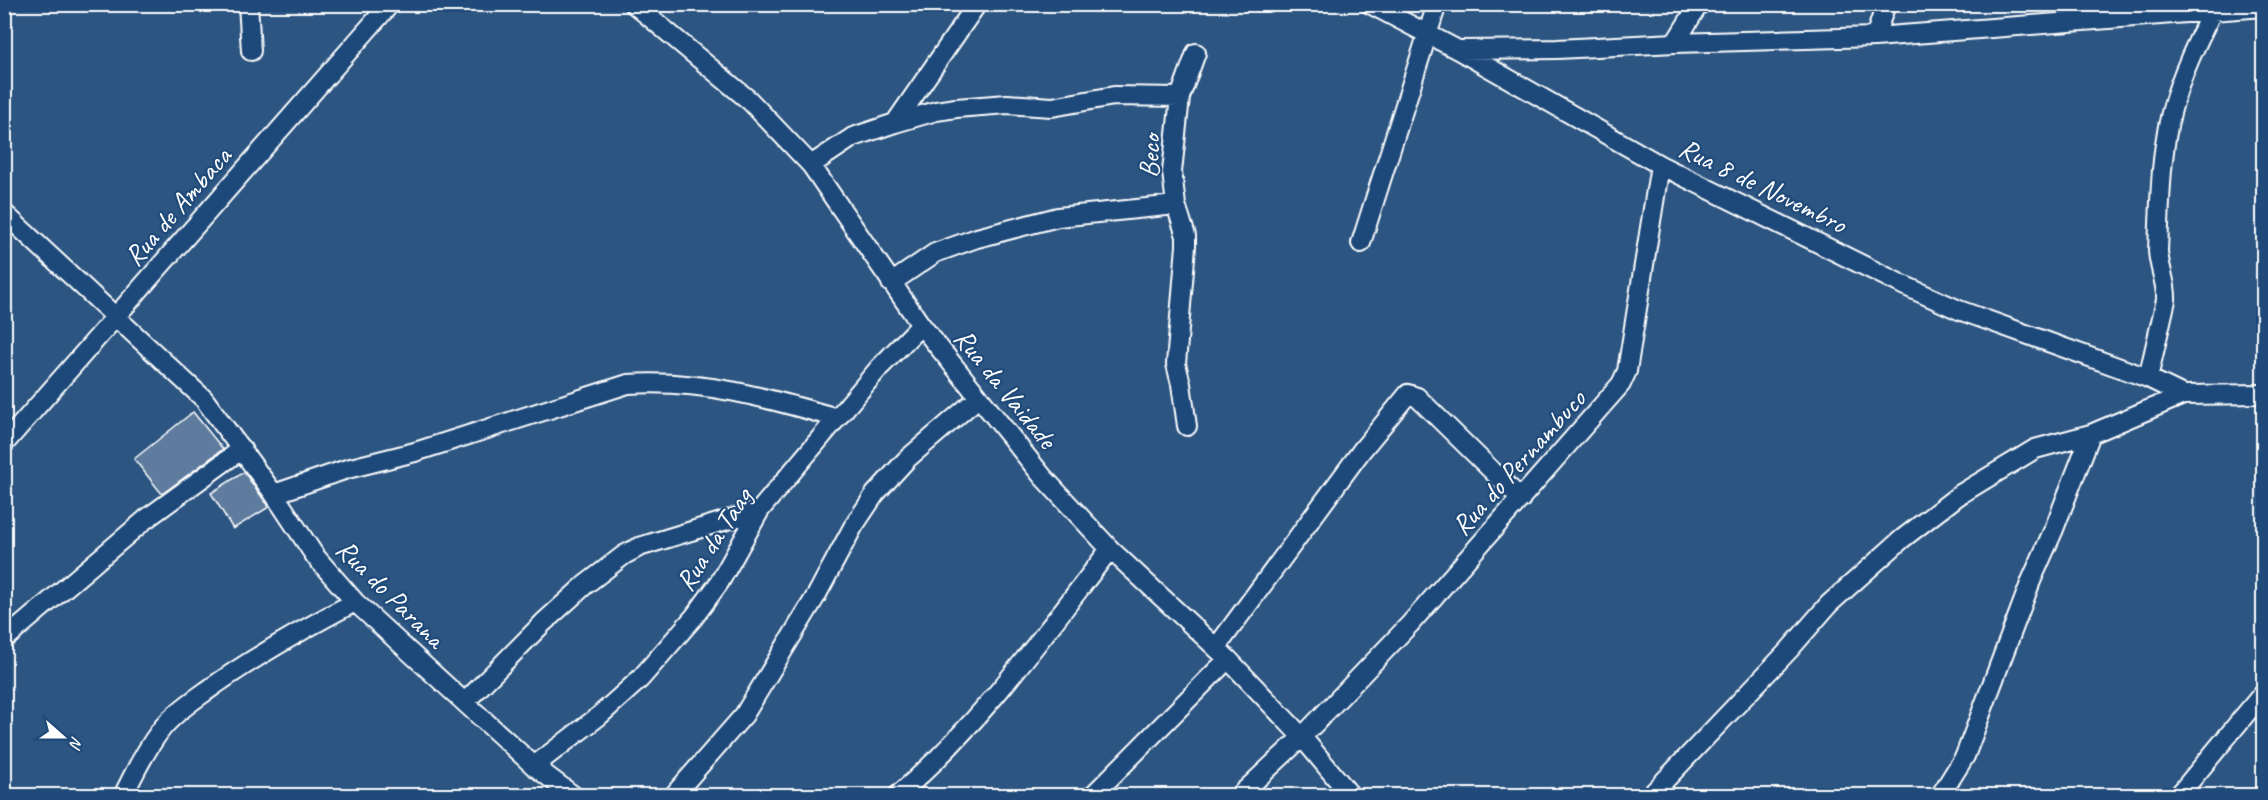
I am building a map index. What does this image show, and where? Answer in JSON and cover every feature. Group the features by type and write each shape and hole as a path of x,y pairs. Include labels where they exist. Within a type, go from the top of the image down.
{"street":[{"path":"248,4 251,51"},
{"name":"Rua de Ambaca","path":"4,444 390,4"},
{"name":"Rua da Vaidade","path":"634,4 750,101 811,165 921,325 1043,477 1110,549 1222,654 1302,737 1351,795"},
{"path":"895,123 977,4"},
{"name":"Rua 8 de Novembro","path":"1370,4 1458,50 1660,165 1932,298 2148,378 2183,395"},
{"path":"1361,243 1437,4"},
{"path":"1675,43 1699,4"},
{"path":"1875,37 1886,4"},
{"path":"1458,50 1557,49 1875,37 2214,8 2264,7"},
{"path":"2148,378 2166,300 2158,251 2162,172 2171,112 2199,36 2214,8"},
{"path":"1180,97 1196,53"},
{"name":"Beco","path":"811,165 853,137 936,111 1007,104 1052,107 1114,96 1180,97 1172,172 1176,205 1058,218 977,238 935,253 891,283"},
{"name":"Rua do Pernambuco","path":"1239,795 1302,737 1410,624 1614,394 1627,371 1660,165"},
{"path":"1176,205 1186,236 1176,364 1182,384 1187,426"},
{"name":"Rua do Parana","path":"4,213 204,399 274,494 315,556 355,602 534,766 574,795"},
{"name":"Rua da Taag","path":"534,766 599,716 640,679 719,583 760,510 879,368 921,325"},
{"path":"274,494 347,469 415,452 628,384 659,382 736,391 837,418"},
{"path":"1092,795 1222,654 1362,450 1408,394 1417,397 1521,499"},
{"path":"1650,795 1789,650 1829,604 1902,539 1959,495 2035,449 2091,434 2183,395 2264,394"},
{"path":"673,795 744,715 816,596 853,527 875,494 901,466 978,398"},
{"path":"1940,795 1965,756 2031,580 2054,529 2091,434"},
{"path":"4,640 146,519 242,449"},
{"path":"465,702 544,622 624,555 639,547 760,510"},
{"path":"897,795 938,758 972,722 1024,660 1110,549"},
{"path":"123,795 136,768 161,730 187,705 226,676 300,630 355,602"},
{"path":"2178,795 2264,692"}],"building":[{"path":"193,412 223,449 162,494 134,459"},
{"path":"244,472 269,507 233,529 211,493"}]}
